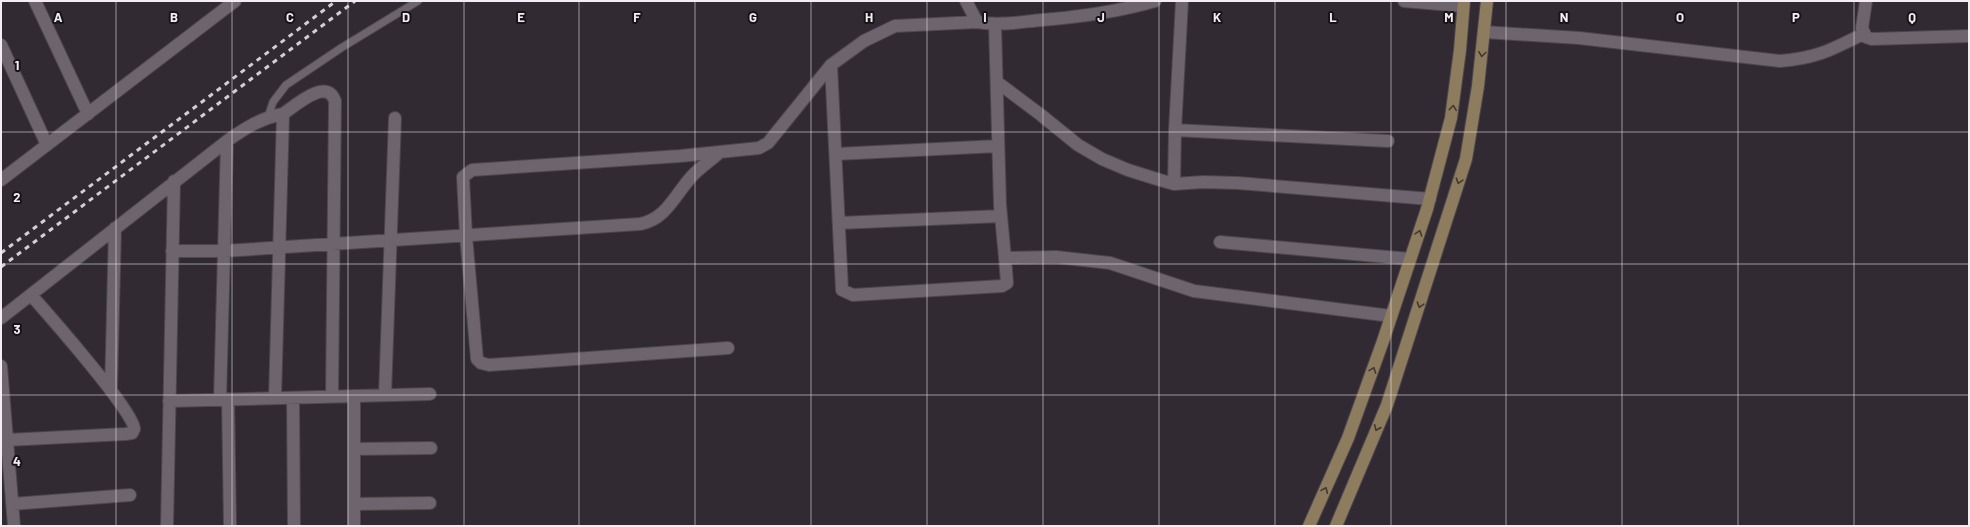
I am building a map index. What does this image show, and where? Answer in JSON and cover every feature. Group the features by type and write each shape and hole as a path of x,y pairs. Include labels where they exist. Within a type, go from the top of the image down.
{"main road":[{"path":"1336,526 1387,405 1466,159 1478,86 1488,1"},
{"path":"1309,526 1348,438 1430,199 1451,118 1460,50 1464,4"}],"street":[{"path":"35,1 88,114"},
{"path":"2,177 47,145 235,1"},
{"path":"966,1 977,22"},
{"path":"728,348 489,365 481,363 477,359 466,236 463,176 472,170 720,153 759,148 768,143 831,65 864,41 895,26 977,22 995,25 1092,15 1128,9 1155,1"},
{"path":"1174,184 1175,130 1182,1"},
{"path":"1404,1 1464,4"},
{"path":"1866,1 1862,28 1863,34 1866,37 1872,39 1969,36"},
{"path":"831,65 841,286 846,293 853,295 1002,286 1007,283 1001,216 995,25"},
{"path":"1484,32 1579,38 1780,61 1802,60 1824,54 1863,34"},
{"path":"1,45 47,145"},
{"path":"997,82 1078,145 1102,159 1128,170 1174,184 1203,182 1238,183 1430,199"},
{"path":"1,318 174,181 247,126 268,117 283,114 316,93 329,91 333,94 335,101 332,397"},
{"path":"275,398 283,114"},
{"path":"385,395 395,118"},
{"path":"1175,130 1388,141"},
{"path":"227,141 224,251 224,399 230,526"},
{"path":"836,154 998,146"},
{"path":"172,251 224,251 280,248 649,222 666,211 693,175 720,153"},
{"path":"167,526 174,181"},
{"path":"839,223 1001,216"},
{"path":"111,390 114,228"},
{"path":"1220,242 1410,259"},
{"path":"1005,258 1056,257 1110,263 1194,291 1391,316"},
{"path":"7,440 132,433 135,424 111,390 31,295"},
{"path":"1,366 14,526"},
{"path":"169,401 430,394"},
{"path":"354,396 354,526"},
{"path":"293,398 294,526"},
{"path":"354,449 431,448"},
{"path":"12,504 130,495"},
{"path":"354,504 430,503"}],"lane":[{"path":"268,117 273,102 286,85 341,48 418,1"}],"railway":[{"path":"1,253 336,1"},
{"path":"1,267 355,1"}]}
